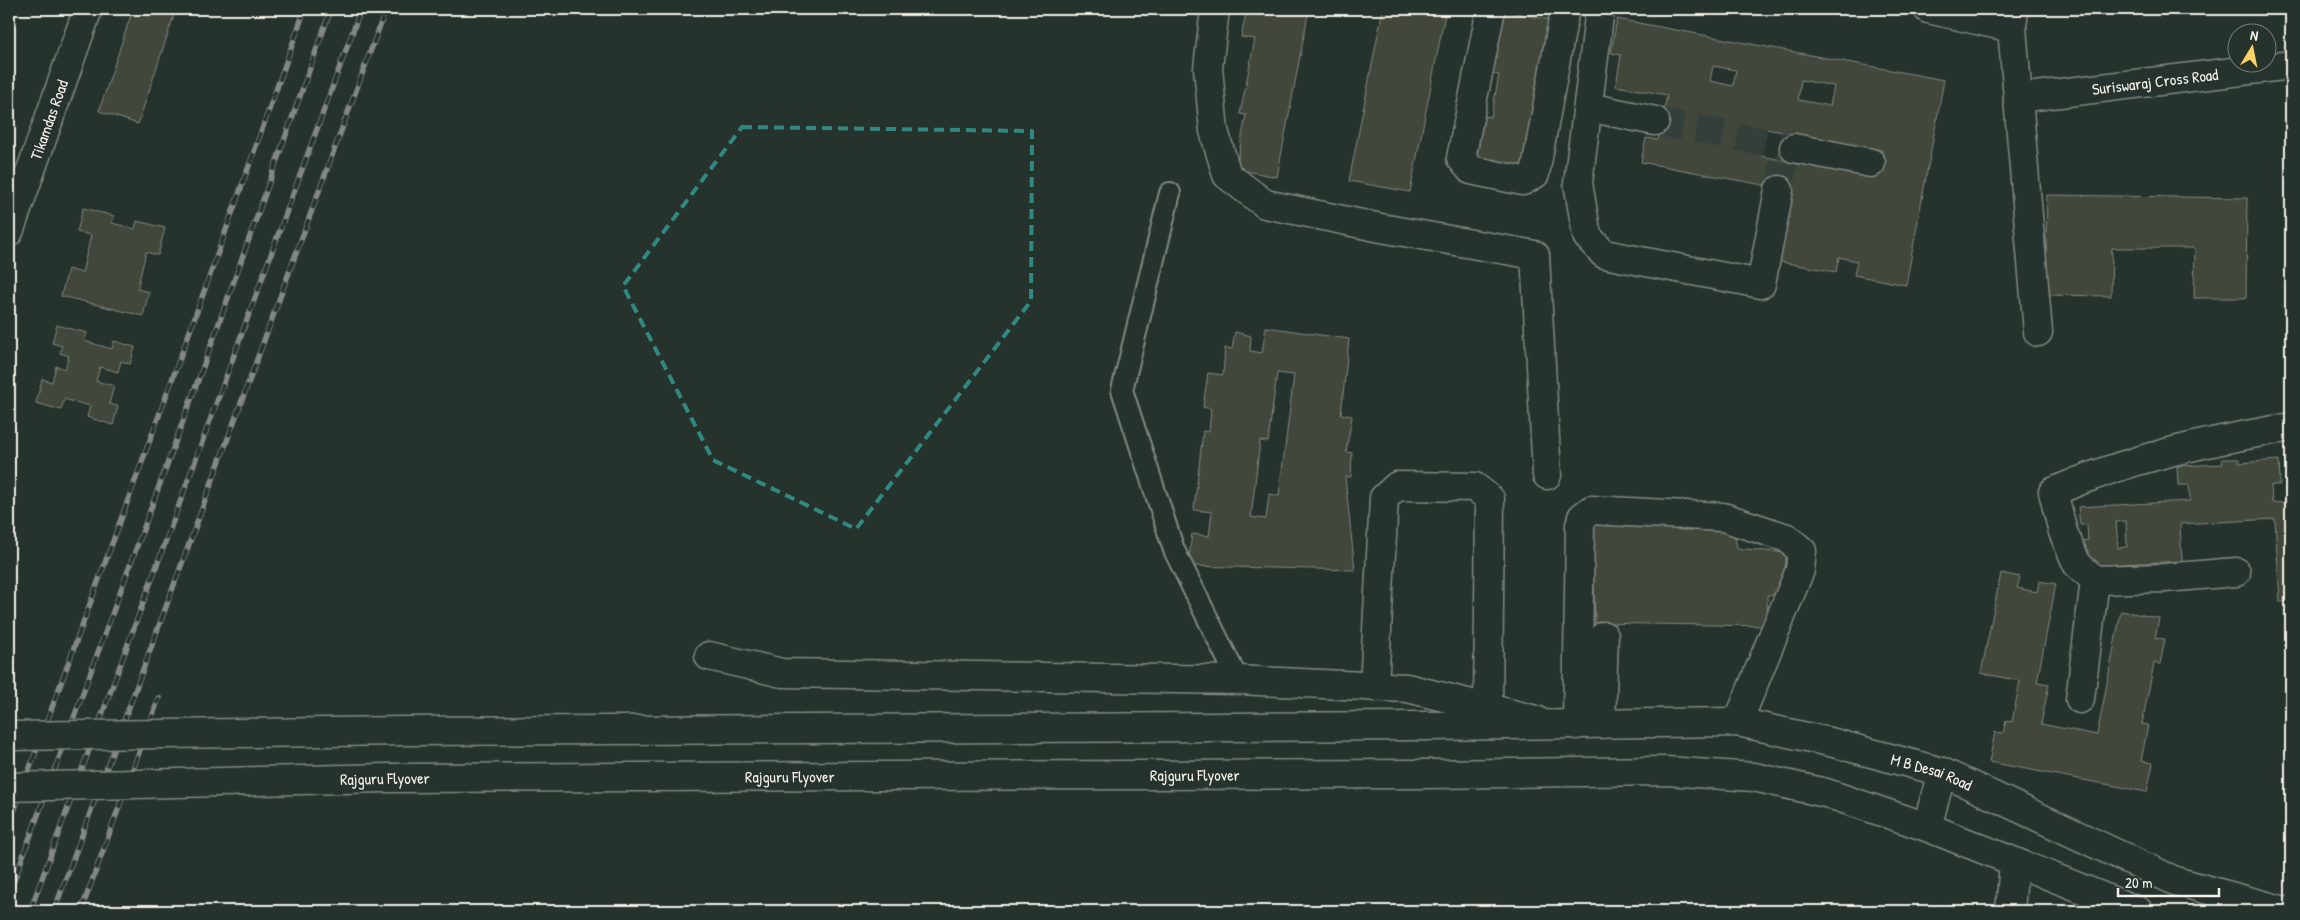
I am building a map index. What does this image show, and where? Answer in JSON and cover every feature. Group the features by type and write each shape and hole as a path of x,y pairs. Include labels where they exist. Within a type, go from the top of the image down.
{"street":[{"name":"Tikamdas Road","path":"9,232 88,9"},
{"path":"1215,9 1208,68 1214,131 1227,174 1265,204 1381,228 1534,255 1547,475"},
{"path":"1491,9 1461,158 1471,170 1523,181 1535,174 1561,10"},
{"path":"1600,9 1578,183 1587,236 1604,254 1762,284 1779,190"},
{"path":"1928,9 2013,18 2038,332"},
{"name":"Suriswaraj Cross Road","path":"2018,98 2291,65"},
{"path":"1588,107 1655,121"},
{"path":"1789,151 1871,163"},
{"path":"2236,572 2165,578 2095,580 2077,564 2063,532 2053,492 2090,475 2156,454 2291,427"},
{"path":"1374,687 1384,498 1397,486 1475,487 1490,499 1488,709"},
{"path":"1578,725 1580,525 1582,517 1592,510 1723,517 1787,538 1802,551 1800,570 1738,722"},
{"path":"2080,699 2095,580"},
{"path":"1578,725 1604,636"},
{"path":"708,656 782,673 1238,680 1407,688 1488,709 1578,725"},
{"name":"M B Desai Road","path":"1578,725 1738,722 1834,743 1942,772 2175,881 2285,911"},
{"path":"9,736 408,731 1578,725"},
{"name":"Rajguru Flyover","path":"9,787 387,778 1425,774 1666,771 1754,777 1826,793 1926,827"},
{"path":"1942,772 1926,827 2138,911"},
{"path":"2010,911 2014,862"}],"lane":[{"path":"1170,193 1122,390 1174,550 1238,680"}],"highlighted area":[{"path":"742,127 1032,131 1031,301 856,529 713,460 623,286"}],"building":[{"path":"133,9 176,9 138,124 99,111"},
{"path":"1247,9 1309,9 1277,177 1236,169 1246,115 1240,114 1255,39 1241,37"},
{"path":"1383,9 1446,9 1410,192 1349,181"},
{"path":"1505,11 1551,20 1522,171 1476,162 1484,116 1491,117 1499,75 1492,74"},
{"path":"1617,19 1944,80 1906,285 1854,275 1857,261 1839,257 1836,272 1770,260 1784,189 1641,162 1646,138 1658,140 1667,95 1616,86 1621,55 1611,53","holes":["1713,66 1736,70 1733,86 1710,81","1801,80 1834,86 1830,106 1798,100","1766,129 1882,150 1877,177 1761,156"]},
{"path":"2047,195 2247,198 2246,298 2194,298 2195,248 2112,248 2111,296 2045,295"},
{"path":"83,208 114,216 112,223 135,229 137,221 165,228 158,255 146,252 137,289 149,292 143,316 61,296 68,269 82,273 91,235 77,232"},
{"path":"57,325 87,333 84,341 112,349 114,341 135,347 130,364 121,361 118,372 100,367 96,381 114,386 109,404 118,406 113,425 87,417 90,406 64,399 61,410 36,403 42,379 52,382 56,366 65,369 69,356 60,353 62,346 52,343"},
{"path":"1266,327 1349,339 1341,414 1352,416 1346,452 1352,453 1351,477 1345,477 1355,570 1188,566 1192,534 1209,536 1212,512 1194,510 1203,431 1209,432 1211,409 1203,407 1208,373 1223,375 1225,348 1232,349 1235,332 1251,336 1250,351 1262,353","holes":["1277,373 1294,375 1279,496 1269,494 1266,519 1251,517 1260,441 1268,442"]},
{"path":"2222,459 2239,459 2239,463 2279,460 2280,485 2271,485 2272,503 2289,502 2291,511 2291,601 2280,602 2275,519 2180,524 2182,561 2082,566 2081,541 2088,540 2087,525 2080,525 2078,507 2190,501 2189,485 2178,485 2177,466 2223,464","holes":["2126,521 2127,547 2118,548 2116,522"]},
{"path":"1592,522 1733,527 1737,548 1795,554 1787,594 1767,595 1768,626 1595,623"},
{"path":"2001,573 2020,577 2017,588 2037,592 2039,581 2056,584 2037,682 2049,684 2041,724 2097,735 2121,611 2159,618 2155,638 2165,639 2160,664 2154,663 2142,724 2148,725 2141,761 2153,763 2147,792 1989,762 1995,732 2003,733 2006,721 2012,722 2020,681 1981,673"}],"tunnel":[{"path":"1655,121 1794,148"},
{"path":"1779,190 1785,156"}],"railway":[{"path":"9,825 191,328 305,9"},
{"path":"9,894 214,337 331,9"},
{"path":"30,911 361,9"},
{"path":"54,911 386,9"},
{"path":"81,911 159,698"}]}
